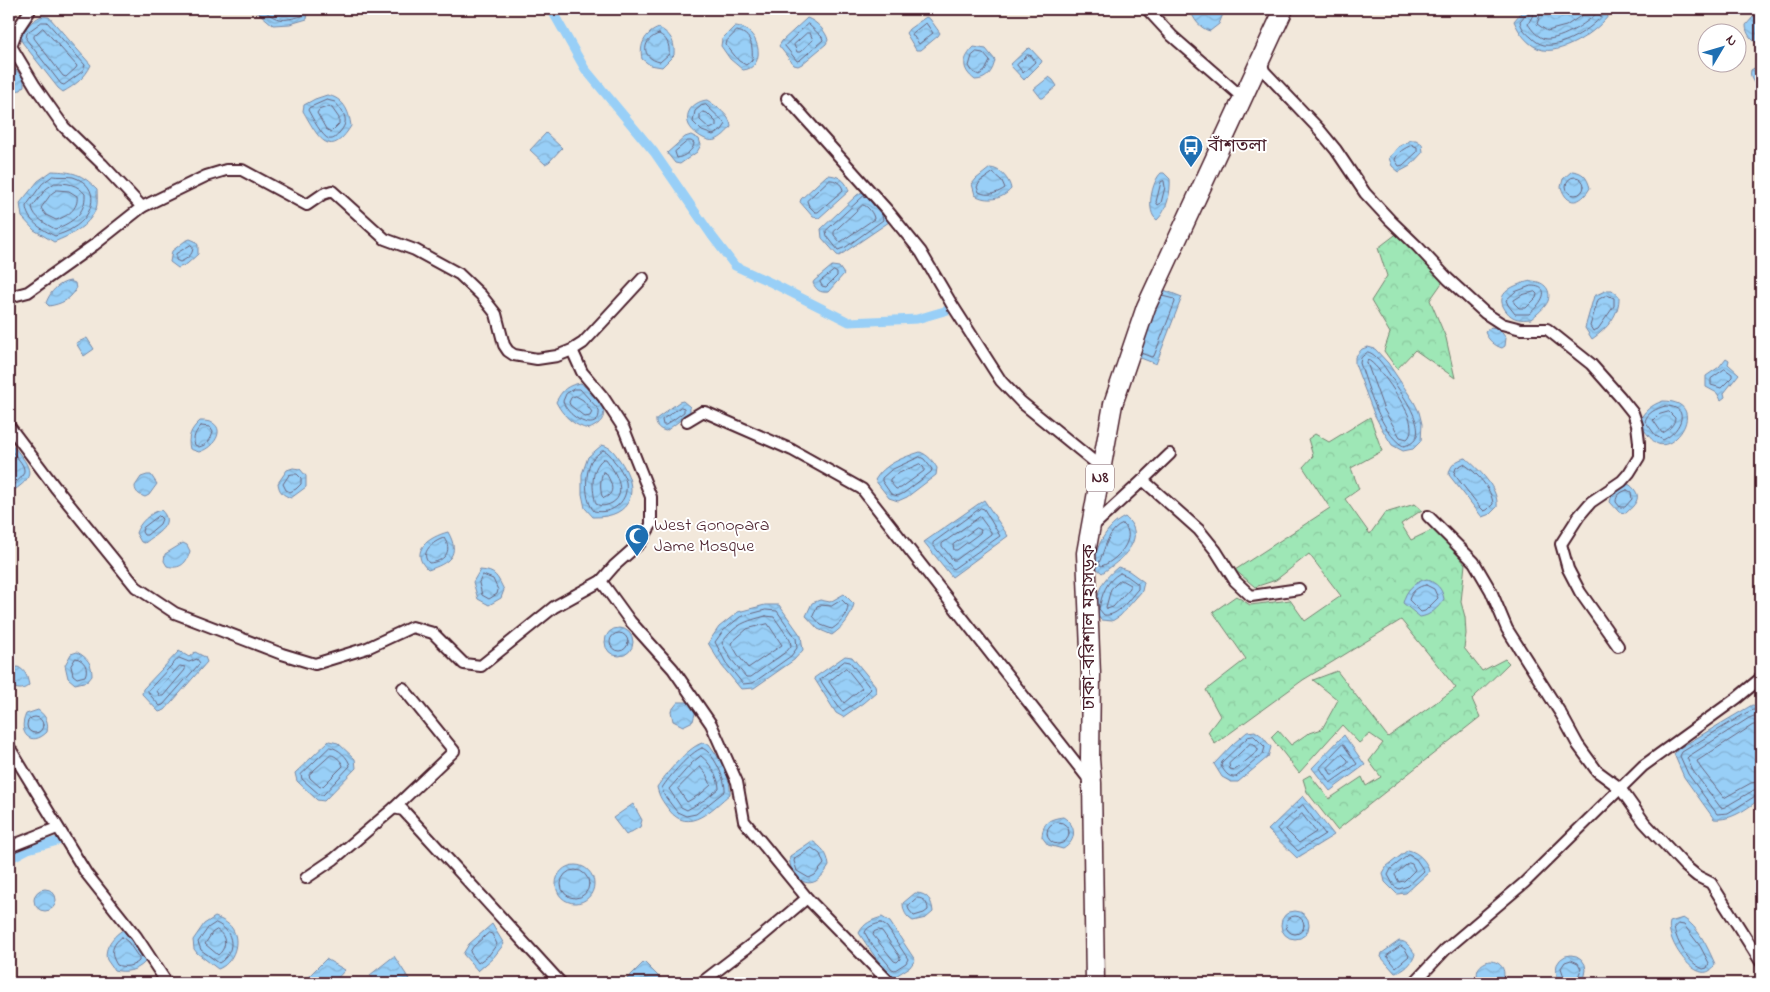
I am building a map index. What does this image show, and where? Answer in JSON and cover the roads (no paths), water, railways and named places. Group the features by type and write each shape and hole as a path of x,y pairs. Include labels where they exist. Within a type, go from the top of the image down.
{"highway":[{"name":"ঢাকা-বরিশাল মহাসড়ক","path":"1095,983 1090,759 1091,676 1086,553 1113,404 1146,307 1284,9"}],"street":[{"path":"30,9 17,30 11,46 35,86 64,127 142,207"},
{"path":"1146,9 1172,36 1243,98"},
{"path":"1261,60 1264,71 1318,128 1336,150 1365,193 1448,279 1485,313 1502,324 1521,329 1547,329 1591,364 1633,413 1637,425 1639,457 1622,481 1591,502 1579,516 1561,544 1568,569 1580,592 1618,646"},
{"path":"787,98 922,252 1000,382 1021,402 1102,468"},
{"path":"9,297 28,292 94,245 142,207 206,176 226,170 242,170 306,205 323,194 332,191 385,239 415,250 459,274 481,295 496,314 504,345 514,355 537,359 557,356 572,350 583,343 642,278"},
{"path":"9,426 55,487 136,587 175,613 282,654 315,664 367,648 412,627 433,633 464,664 481,666 554,608 601,580 640,543 651,525 652,497 624,429 582,372 572,350"},
{"path":"687,421 705,412 792,450 862,489 1092,783"},
{"path":"1090,532 1090,528 1170,454"},
{"path":"1142,480 1200,530 1216,550 1235,581 1251,596 1300,589"},
{"path":"1428,516 1474,562 1491,591 1507,629 1561,714 1578,745 1597,771 1620,788 1644,822 1685,866 1697,876 1711,883 1761,962"},
{"path":"601,580 630,621 673,669 711,724 737,782 744,821 807,898 890,983"},
{"path":"1414,983 1445,950 1524,883 1643,766 1737,698 1761,678"},
{"path":"306,878 334,859 394,808 454,751 403,688"},
{"path":"9,747 86,873 136,936 167,983"},
{"path":"394,808 403,810 408,815 561,983"},
{"path":"9,847 57,828"},
{"path":"701,983 761,937 807,898"}],"water":[{"path":"254,9 309,9 307,19 290,24 273,25"},
{"path":"1191,9 1220,9 1223,14 1219,24 1210,31 1198,23"},
{"path":"1524,9 1612,10 1592,32 1572,44 1562,48 1543,50 1529,43 1514,21"},
{"path":"41,16 49,17 91,65 79,81 63,92 22,42 20,36 29,24"},
{"path":"1754,16 1761,18 1761,44 1758,44 1749,36 1748,23"},
{"path":"926,17 930,19 940,33 921,50 916,50 906,33"},
{"path":"807,18 814,21 820,27 828,40 826,44 798,66 794,65 779,46"},
{"path":"735,26 744,28 755,40 758,55 756,62 751,68 743,70 730,59 721,46 722,39"},
{"path":"659,28 667,33 673,42 674,50 674,55 662,67 650,65 642,59 641,54 644,40 650,33"},
{"path":"974,47 986,49 995,60 989,74 979,80 975,80 970,76 965,68 965,60"},
{"path":"1030,48 1042,61 1024,80 1010,65"},
{"path":"1761,64 1761,89 1753,81 1751,70"},
{"path":"15,69 24,79 24,86 21,90 13,91 9,88 9,71"},
{"path":"1049,77 1057,86 1041,98 1034,89"},
{"path":"327,95 341,102 347,110 351,126 343,137 336,142 330,143 324,141 313,129 303,111 304,105"},
{"path":"707,100 729,119 731,127 722,136 712,141 696,134 689,125 688,120 689,111 699,102"},
{"path":"546,133 562,148 545,164 530,150"},
{"path":"691,135 699,139 701,145 697,152 680,164 675,163 667,153 685,137"},
{"path":"1411,140 1416,140 1422,144 1423,152 1410,166 1399,172 1392,166 1389,158 1398,147"},
{"path":"990,168 1004,175 1011,189 999,198 984,199 975,195 972,184"},
{"path":"52,171 76,174 97,189 97,207 93,215 84,226 54,242 34,230 22,217 20,203 38,181"},
{"path":"1572,171 1584,176 1590,188 1583,197 1574,201 1567,198 1561,187 1563,179"},
{"path":"1161,173 1164,173 1170,179 1170,190 1166,206 1157,220 1151,210 1151,197 1155,183"},
{"path":"827,175 841,179 849,191 819,218 813,217 800,202 801,199"},
{"path":"865,190 891,219 839,256 822,238 821,229 857,195"},
{"path":"190,239 198,245 198,254 187,264 178,268 170,262 172,251"},
{"path":"832,266 839,267 844,274 828,292 819,291 813,283 814,281"},
{"path":"70,281 75,283 76,289 71,296 61,303 49,306 46,303 52,292 58,286"},
{"path":"1531,281 1539,282 1545,286 1549,292 1548,301 1531,319 1514,318 1502,305 1504,294 1519,284"},
{"path":"1159,288 1182,297 1156,364 1133,355"},
{"path":"1607,290 1612,290 1619,296 1619,303 1612,320 1603,331 1592,339 1585,328 1594,296"},
{"path":"1491,327 1499,329 1506,338 1505,346 1502,348 1492,342 1486,335 1485,332"},
{"path":"87,338 94,349 84,356 76,343"},
{"path":"1368,347 1375,349 1388,363 1419,412 1422,424 1421,441 1413,449 1403,451 1392,445 1374,414 1355,364 1355,357 1362,349"},
{"path":"1726,358 1729,360 1728,364 1739,374 1724,393 1725,397 1721,400 1717,393 1706,387 1706,376 1719,367"},
{"path":"581,383 598,401 604,413 603,418 598,424 589,429 570,420 556,402 560,394 566,389"},
{"path":"683,401 690,407 690,413 666,431 658,427 656,419"},
{"path":"1663,401 1677,403 1684,409 1686,417 1679,435 1672,442 1664,445 1656,443 1638,423 1648,409"},
{"path":"200,421 215,425 218,429 218,434 212,444 199,452 190,449 189,437 194,427"},
{"path":"9,442 22,457 29,470 29,474 24,482 9,494"},
{"path":"602,445 614,452 626,470 631,491 625,507 617,513 593,517 585,508 582,494 582,474 588,457"},
{"path":"920,452 934,463 937,468 936,475 907,497 898,501 889,498 875,480 879,474 889,465"},
{"path":"1466,458 1487,480 1497,500 1497,507 1490,514 1482,517 1449,475 1450,469 1454,464"},
{"path":"293,468 300,469 306,476 306,487 291,498 282,493 278,483 287,470"},
{"path":"151,475 157,484 149,495 145,497 137,492 135,486 141,477"},
{"path":"1626,484 1634,489 1637,499 1636,503 1626,513 1619,512 1610,502 1615,491"},
{"path":"984,500 1008,536 952,577 924,542"},
{"path":"161,510 166,520 163,528 145,543 141,542 136,533 140,525 149,516"},
{"path":"1125,517 1132,525 1133,541 1123,556 1102,573 1094,566 1097,551 1103,537 1113,525"},
{"path":"448,532 453,547 451,557 442,564 428,570 420,557 423,546 434,537"},
{"path":"183,543 187,545 190,551 185,562 176,567 167,566 164,561 165,554"},
{"path":"1118,567 1129,571 1144,582 1142,591 1120,616 1112,621 1101,620 1093,610 1099,591 1103,582"},
{"path":"480,570 493,573 500,581 504,590 501,598 489,605 478,599 473,582"},
{"path":"1427,579 1438,587 1444,599 1434,611 1420,617 1403,603 1411,587"},
{"path":"844,594 854,604 846,622 832,635 818,629 806,616 812,603 820,600 830,602"},
{"path":"765,605 779,605 801,636 803,650 794,660 754,688 741,689 722,666 708,643 719,627 738,612"},
{"path":"619,628 629,632 633,642 629,652 619,656 609,652 605,642 609,632"},
{"path":"179,651 189,657 195,652 205,657 207,662 165,710 159,712 142,694 143,689"},
{"path":"77,652 89,662 92,676 88,681 75,684 68,678 65,665 71,654"},
{"path":"845,656 852,657 875,685 876,692 843,717 836,713 814,678"},
{"path":"18,667 27,676 29,685 23,689 12,687 9,677 13,668"},
{"path":"678,702 689,702 696,710 693,721 683,726 673,721 671,711"},
{"path":"1752,705 1761,708 1761,798 1733,816 1714,819 1684,777 1674,754 1678,749"},
{"path":"38,710 48,725 47,732 36,739 27,736 23,727 26,714"},
{"path":"1255,731 1271,747 1268,757 1238,782 1231,782 1222,777 1214,764 1247,732"},
{"path":"1344,735 1365,765 1330,791 1312,768"},
{"path":"329,741 338,743 355,759 356,768 324,801 317,800 297,781 295,773"},
{"path":"702,743 709,744 724,768 729,780 730,794 701,817 685,820 677,817 669,810 660,797 657,787 671,769 690,750"},
{"path":"1303,796 1334,835 1297,858 1268,830"},
{"path":"633,804 642,820 640,827 626,835 613,818"},
{"path":"1063,817 1071,824 1074,833 1071,842 1063,849 1048,845 1042,837 1045,825 1048,822"},
{"path":"812,841 824,851 829,866 822,876 810,883 800,880 793,872 790,856"},
{"path":"1408,850 1422,858 1429,872 1406,893 1397,894 1385,882 1383,873 1387,866"},
{"path":"575,865 589,870 594,884 589,898 575,903 561,898 556,884 561,870"},
{"path":"45,889 53,892 56,900 53,908 45,911 37,908 34,900 37,892"},
{"path":"915,893 923,894 928,898 932,904 933,912 926,918 913,921 905,914 903,903"},
{"path":"1295,911 1305,915 1309,925 1305,935 1295,939 1285,935 1281,925 1285,915"},
{"path":"215,917 231,927 236,937 234,954 223,967 218,969 197,953 194,949 193,940 204,924"},
{"path":"882,917 890,922 915,960 910,967 894,977 880,963 859,933 869,922"},
{"path":"1683,918 1698,932 1709,951 1715,964 1709,971 1702,972 1693,968 1685,961 1673,941 1670,922"},
{"path":"492,924 504,944 493,958 478,971 463,954 469,944"},
{"path":"123,930 144,955 145,962 135,969 127,971 114,970 106,955 110,942"},
{"path":"1399,941 1407,944 1415,954 1407,966 1395,973 1381,957 1382,953"},
{"path":"1571,955 1582,959 1586,970 1582,981 1571,985 1560,981 1556,970 1560,959"},
{"path":"394,956 409,979 404,983 376,983 370,975"},
{"path":"326,959 345,970 333,983 312,983 308,977"},
{"path":"1494,961 1500,965 1504,971 1501,983 1480,983 1477,976 1478,969 1482,964"},
{"path":"644,962 661,979 656,983 624,982"}],"waterway":[{"path":"551,9 585,69 654,152 735,266 849,322 917,319 948,310"},
{"path":"9,859 28,849 65,839"}],"place":[{"name":"বাঁশতলা","path":"1191,168"},
{"name":"West Gonopara Jame Mosque","path":"637,557"}]}
